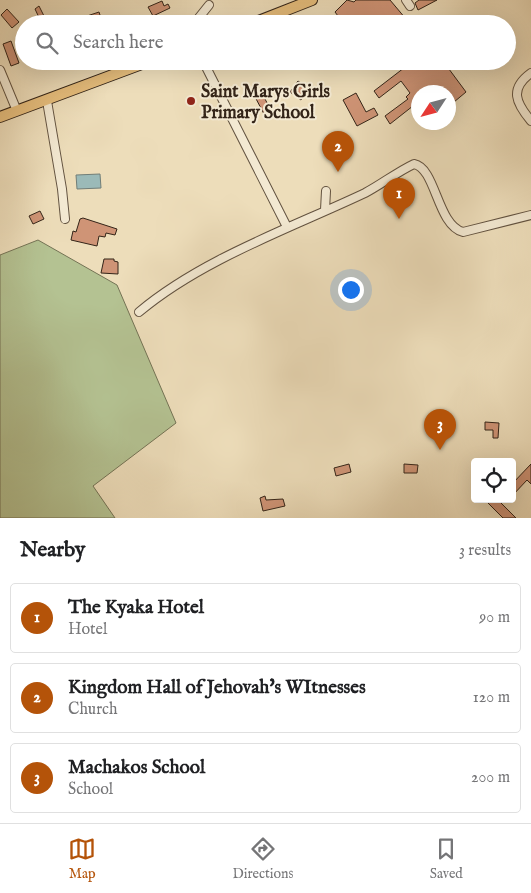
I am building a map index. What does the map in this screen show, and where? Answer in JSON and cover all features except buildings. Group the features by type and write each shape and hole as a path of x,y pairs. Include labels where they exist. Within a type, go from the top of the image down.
{"main road":[{"path":"274,15 312,0"},
{"path":"0,117 127,70"}],"street":[{"path":"201,15 209,5"},
{"path":"0,70 17,111"},
{"path":"208,70 288,228"},
{"path":"531,73 521,80 517,90 520,108 531,121"},
{"path":"47,101 62,189 65,219"},
{"path":"139,312 155,299 195,274 325,210 367,192 414,164 424,170 450,222 458,230 463,232 531,214"},
{"path":"325,210 326,191"}],"green space":[{"path":"38,240 117,285 176,423 93,486 115,518 0,518 0,255"}],"water":[{"path":"100,174 101,188 77,189 76,175"}],"place":[{"name":"Saint Marys Girls Primary School","path":"191,101"},
{"name":"Kingdom Hall of Jehovah's WItnesses","path":"338,172"},
{"name":"The Kyaka Hotel","path":"399,219"},
{"name":"Machakos School","path":"440,450"}]}
